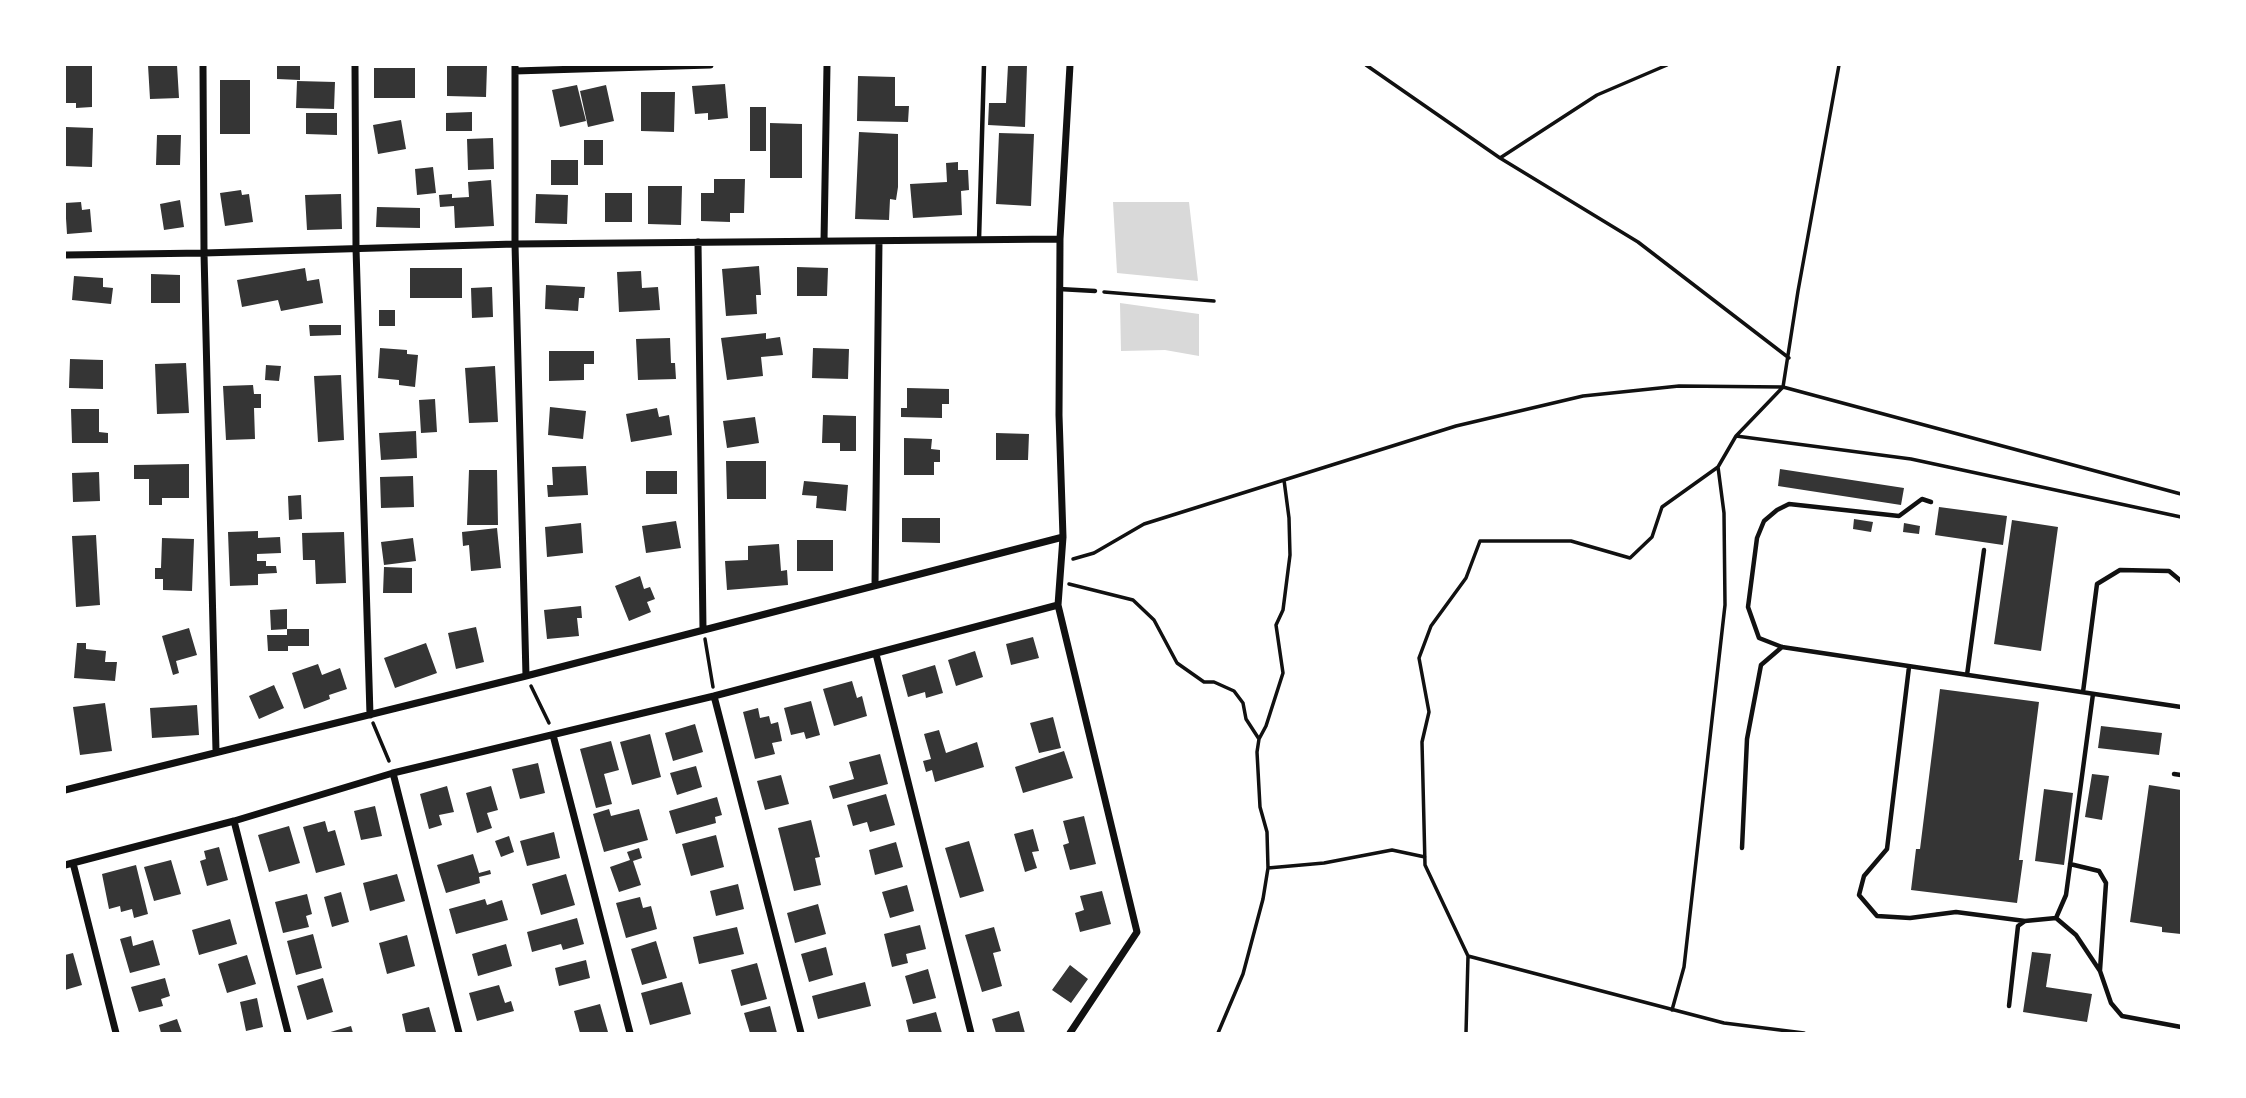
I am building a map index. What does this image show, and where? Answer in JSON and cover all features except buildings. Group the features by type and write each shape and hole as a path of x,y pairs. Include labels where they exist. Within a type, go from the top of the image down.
{"street":[{"path":"202,65 216,751"},
{"path":"355,65 356,248 370,715"},
{"path":"526,676 515,243 514,68 710,65"},
{"path":"824,241 827,65"},
{"path":"1070,65 1059,239 1059,415 1063,537 1058,605 1137,932 1070,1033"},
{"path":"65,255 515,243 1059,239"},
{"path":"875,585 879,241"},
{"path":"698,242 703,629"},
{"path":"65,790 526,676 1063,537"},
{"path":"116,1033 69,864 234,821 393,773 714,696 1058,605"},
{"path":"876,654 971,1033"},
{"path":"714,696 801,1033"},
{"path":"554,735 630,1033"},
{"path":"393,773 459,1033"},
{"path":"234,821 288,1033"}],"lane":[{"path":"979,240 984,65"},
{"path":"1059,289 1095,291"},
{"path":"1931,502 1922,499 1899,516 1789,504 1777,510 1764,521 1758,538 1748,607 1759,638 1782,648 2181,707"},
{"path":"1967,675 1984,550"},
{"path":"2082,692 2097,584 2120,570 2169,570 2181,581"},
{"path":"1742,848 1747,739 1761,665 1782,648"},
{"path":"1909,667 1887,849 1864,876 1859,895 1877,916 1910,918 1956,912 2025,921 2056,918 2076,935 2099,971 2111,1003 2122,1016 2181,1027"},
{"path":"2056,918 2066,895 2093,694"},
{"path":"2174,774 2181,775"},
{"path":"2070,864 2099,871 2106,883 2099,971"},
{"path":"2009,1006 2018,926 2025,921"}],"path":[{"path":"1366,65 1500,158 1638,242 1789,358"},
{"path":"1500,158 1597,95 1667,65"},
{"path":"1466,1033 1468,956 1424,857 1422,742 1429,712 1419,658 1431,626 1466,578 1480,541 1571,541 1630,558 1652,537 1662,507 1718,467 1737,436 1783,387 1839,65"},
{"path":"1095,291 1214,301"},
{"path":"1094,554 1144,524 1456,426 1583,396 1679,386 1783,387 2181,495"},
{"path":"1737,436 1911,459 2181,517"},
{"path":"1672,1010 1684,967 1725,605 1724,513 1718,467"},
{"path":"1218,1033 1243,974 1263,899 1268,868 1266,832 1260,807 1257,752 1259,739 1283,673 1276,625 1283,610 1290,555 1284,479"},
{"path":"1060,582 1133,600 1154,620 1177,663 1204,682 1214,682 1234,691 1243,703 1247,719 1259,739"},
{"path":"703,629 714,696"},
{"path":"526,676 544,708 554,735"},
{"path":"370,715 393,773"},
{"path":"1268,868 1324,863 1392,850 1424,857"},
{"path":"1468,956 1724,1023 1804,1033"}],"shaded area":[{"path":"1113,202 1189,202 1198,281 1117,273"},
{"path":"1120,303 1199,314 1199,356 1165,350 1121,351"}]}
